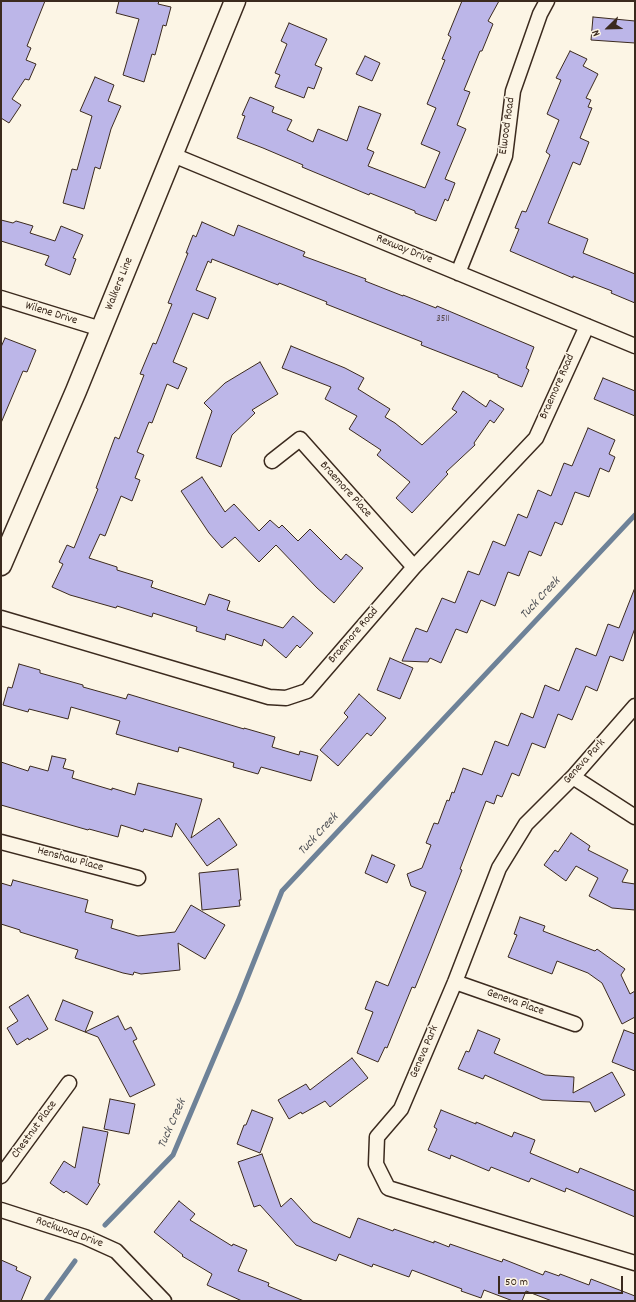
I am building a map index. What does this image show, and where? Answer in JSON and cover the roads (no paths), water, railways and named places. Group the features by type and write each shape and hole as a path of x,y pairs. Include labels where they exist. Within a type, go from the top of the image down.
{"main road":[{"name":"Walkers Line","path":"1,565 76,391 235,1"}],"street":[{"name":"Elwood Road","path":"458,273 505,156 513,91 540,14 547,1"},
{"name":"Rexway Drive","path":"173,155 635,346"},
{"name":"Wilene Drive","path":"1,298 101,329"},
{"name":"Braemore Road","path":"1,618 269,697 286,698 307,691 414,567 536,438 587,326"},
{"name":"Braemore Place","path":"272,461 300,440 414,567"},
{"name":"Geneva Park","path":"635,706 573,777 526,824 500,868 455,982 401,1109 377,1137 376,1164 388,1188 635,1264"},
{"path":"573,777 635,817"},
{"name":"Henshaw Place","path":"1,842 138,878"},
{"name":"Geneva Place","path":"455,982 575,1024"},
{"name":"Chestnut Place","path":"1,1176 69,1083"},
{"name":"Rockwood Drive","path":"1,1210 85,1237 116,1251 164,1301"}],"waterway":[{"name":"Tuck Creek","path":"105,1225 173,1155 239,999 282,891 635,515"},
{"name":"Tuck Creek","path":"46,1301 75,1261"}]}
